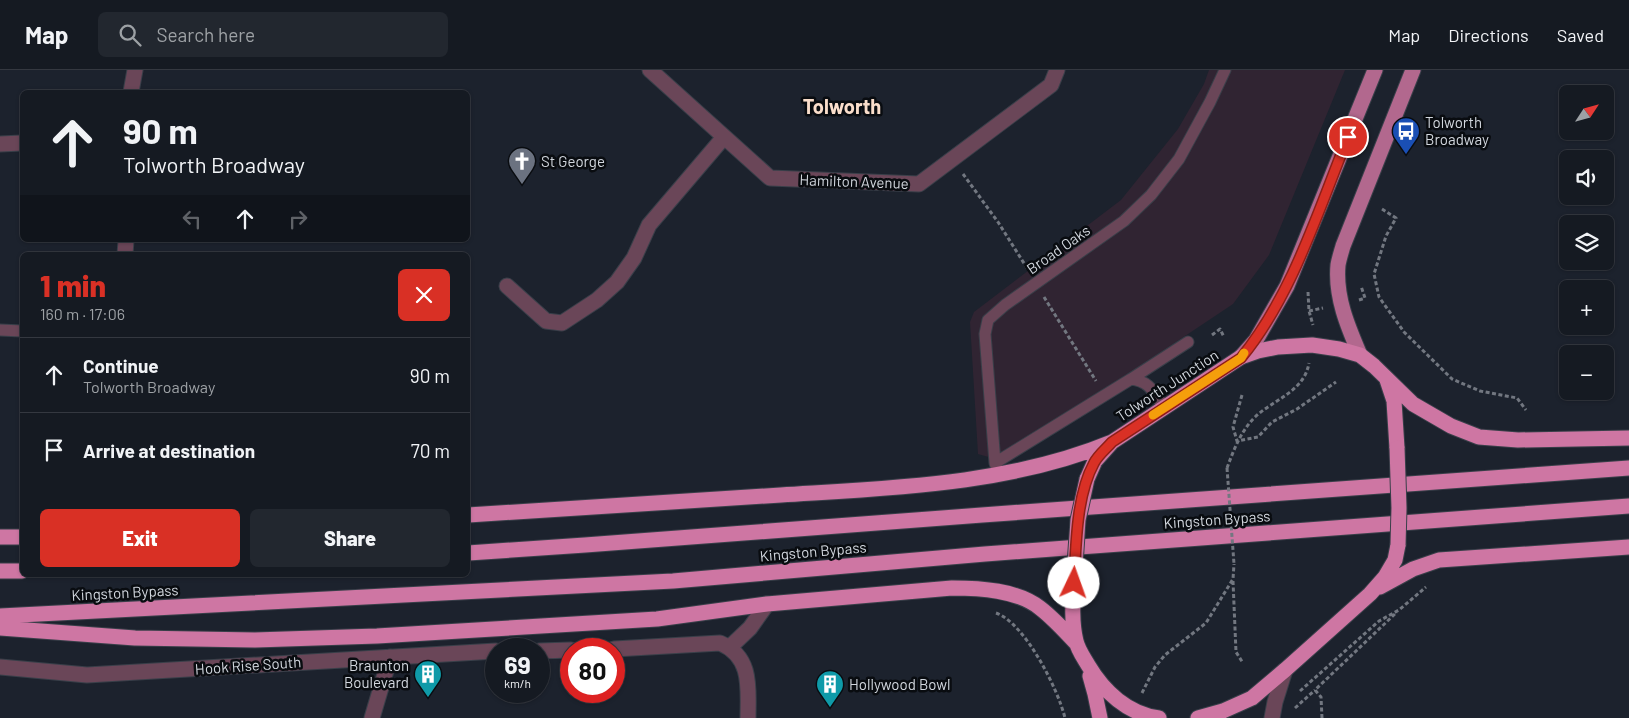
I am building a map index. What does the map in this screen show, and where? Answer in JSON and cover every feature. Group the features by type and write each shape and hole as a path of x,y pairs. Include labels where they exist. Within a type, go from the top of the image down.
{"highway":[{"name":"Tolworth Junction","path":"1159,718 1136,712 1112,696 1097,681 1076,643 1073,620 1078,520 1087,479 1095,461 1112,442 1241,358 1258,351 1278,347 1312,345 1339,349 1360,355 1413,404 1451,426 1479,437 1518,440 1627,437"},
{"path":"1233,718 1252,698 1370,594 1385,577 1395,560 1398,544 1399,508 1397,448 1394,401 1386,377"},
{"path":"470,516 921,486 997,468 1054,463 1112,442"},
{"name":"Kingston Bypass","path":"470,553 585,546 992,514 1629,468"},
{"name":"Kingston Bypass","path":"0,616 673,581 985,554 1629,506"},
{"path":"0,538 20,537"},
{"path":"1370,594 1398,576 1434,562 1629,547"},
{"path":"0,570 20,571"},
{"path":"0,628 134,638 255,640 377,636 657,619 767,604 952,588 980,588 1012,594 1039,607 1076,643"},
{"path":"1085,660 1100,718"},
{"path":"1198,718 1223,711 1252,698"}],"main road":[{"path":"1241,358 1256,340 1287,286 1375,70"},
{"path":"1360,355 1341,304 1338,265 1342,246 1413,70"}],"street":[{"path":"132,90 135,70"},
{"name":"Hamilton Avenue","path":"650,70 770,178 919,184 1051,85 1057,70"},
{"path":"507,286 546,321 562,323 597,300 617,282 634,258 649,225 724,137"},
{"path":"0,144 20,143"},
{"path":"730,647 750,628 767,604"},
{"path":"625,648 720,643 730,647 743,662 748,680 748,718"},
{"name":"Hook Rise South","path":"0,667 87,676 485,653"},
{"path":"372,718 390,657"},
{"path":"1272,718 1285,670"}],"lane":[{"name":"Broad Oaks","path":"997,468 985,334 988,320 1005,305 1124,222 1151,195 1179,159 1225,70"},
{"path":"0,330 20,331"},
{"path":"997,468 1188,342"},
{"path":"1131,379 1140,380 1149,385 1164,407"}],"path":[{"path":"1382,210 1396,218 1386,236 1374,274 1379,296 1404,332 1452,379 1480,391 1517,398 1526,410"},
{"path":"1361,286 1364,298"},
{"path":"1309,311 1324,308"},
{"path":"1212,335 1220,329 1224,337"},
{"path":"1243,663 1236,652 1234,564 1227,468 1237,441 1256,417 1290,393 1308,370"},
{"path":"1237,441 1258,436 1272,422 1336,382"},
{"path":"1237,441 1233,427 1242,394"},
{"path":"1291,711 1437,577 1434,562"},
{"path":"1143,689 1155,667 1165,655 1206,623 1233,579"},
{"path":"1300,691 1379,621 1399,610"},
{"path":"992,611 1013,622 1040,660 1061,702 1065,718"},
{"path":"1315,690 1321,697 1322,718"}],"shaded area":[{"path":"1209,70 1345,70 1269,255 1233,304 999,460 978,454 970,322 974,312 1121,200 1178,129 1204,84"}],"slow traffic":[{"path":"1153,415 1241,358 1244,353"}],"place":[{"name":"Tolworth Broadway","path":"1406,155"},
{"name":"St George","path":"522,185"},
{"name":"Braunton Boulevard","path":"428,698"},
{"name":"Hollywood Bowl","path":"830,708"}],"district":[{"name":"Tolworth","path":"842,106"}],"route":[{"path":"1074,583 1078,520 1087,479 1095,461 1112,442 1241,358 1256,340 1287,286 1348,137"}]}
